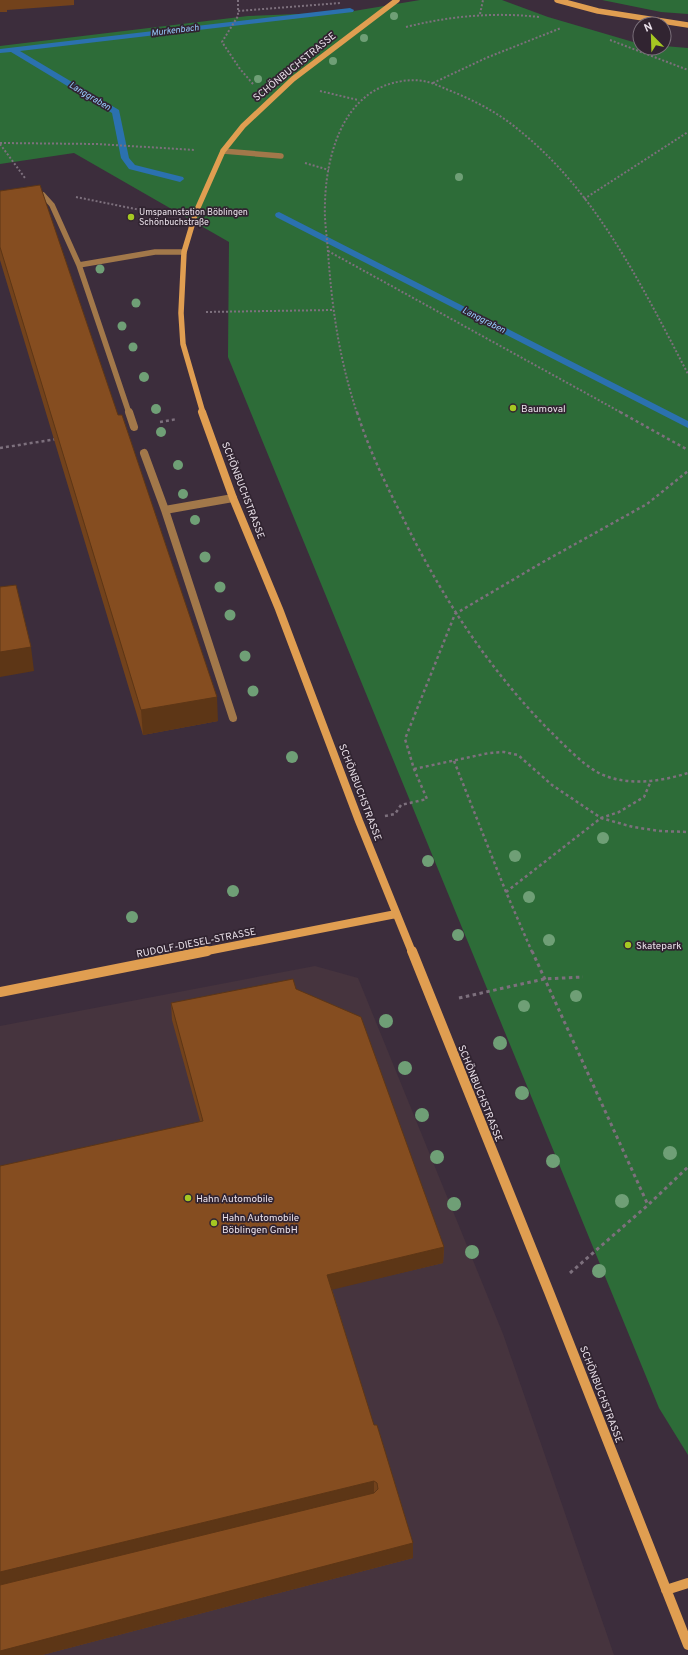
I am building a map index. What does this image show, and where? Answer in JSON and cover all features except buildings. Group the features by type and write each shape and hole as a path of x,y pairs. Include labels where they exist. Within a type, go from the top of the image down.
{"street":[{"name":"SCHÖNBUCHSTRASSE","path":"396,0 294,79 243,126 224,151 194,218 184,252 182,313 183,344 203,415 233,498 279,609 359,821 431,1004 549,1292 688,1645"},
{"path":"557,0 598,11 688,25"},
{"name":"RUDOLF-DIESEL-STRASSE","path":"0,992 396,914"},
{"path":"666,1590 688,1583"}],"lane":[{"path":"224,151 280,156"},
{"path":"43,195 52,204 79,266 134,427"},
{"path":"79,266 155,252 184,252"},
{"path":"144,453 165,510 234,718"},
{"path":"165,510 233,498"}],"path":[{"path":"238,0 238,16 222,42 240,69"},
{"path":"480,14 483,0"},
{"path":"238,11 340,3"},
{"path":"402,28 449,17 480,14 514,14 543,18"},
{"path":"433,84 486,58 563,28"},
{"path":"607,39 688,70"},
{"path":"688,374 626,261 584,199 553,161 524,134 495,112 454,90 422,80 407,80 389,84 376,89 358,100 347,117 338,139 329,170 325,200 332,310 347,378 364,432 386,486 434,578 455,614 500,676 568,748 596,771 623,780 650,783 688,773"},
{"path":"317,90 358,100"},
{"path":"584,199 688,132"},
{"path":"0,143 97,144 224,151"},
{"path":"0,143 28,182 43,195 79,198 158,214 194,218"},
{"path":"328,250 688,450"},
{"path":"182,313 332,310"},
{"path":"134,427 203,415"},
{"path":"0,448 63,438"},
{"path":"359,821 395,814 401,805 427,799 414,769 406,739 455,614 543,562 647,504 688,470"},
{"path":"414,769 490,753 504,752 518,756 552,785 601,818 633,827 660,831 688,832"},
{"path":"454,761 506,892 544,979 648,1205"},
{"path":"506,892 601,818 619,812 644,796 650,783"},
{"path":"431,1004 544,979 583,977"},
{"path":"549,1292 648,1205 688,1167"}],"shaded area":[{"path":"315,966 358,978 503,1334 614,1655 0,1655 0,1026"}],"green space":[{"path":"420,0 502,0 548,17 632,42 632,56 672,56 672,47 688,48 688,1455 659,1408 228,357 229,242 74,153 0,164 0,46 248,16 348,12"},
{"path":"602,0 688,0 688,14 661,12"}],"waterway":[{"name":"Murkenbach","path":"0,51 350,10"},
{"name":"Langgraben","path":"13,50 116,112 125,158 132,167 180,179"},
{"name":"Langgraben","path":"279,215 688,425"}],"place":[{"name":"Umspannstation Böblingen Schönbuchstraße","path":"131,217"},
{"name":"Baumoval","path":"513,408"},
{"name":"Skatepark","path":"628,945"},
{"name":"Hahn Automobile","path":"188,1198"},
{"name":"Hahn Automobile Böblingen GmbH","path":"214,1223"}]}
